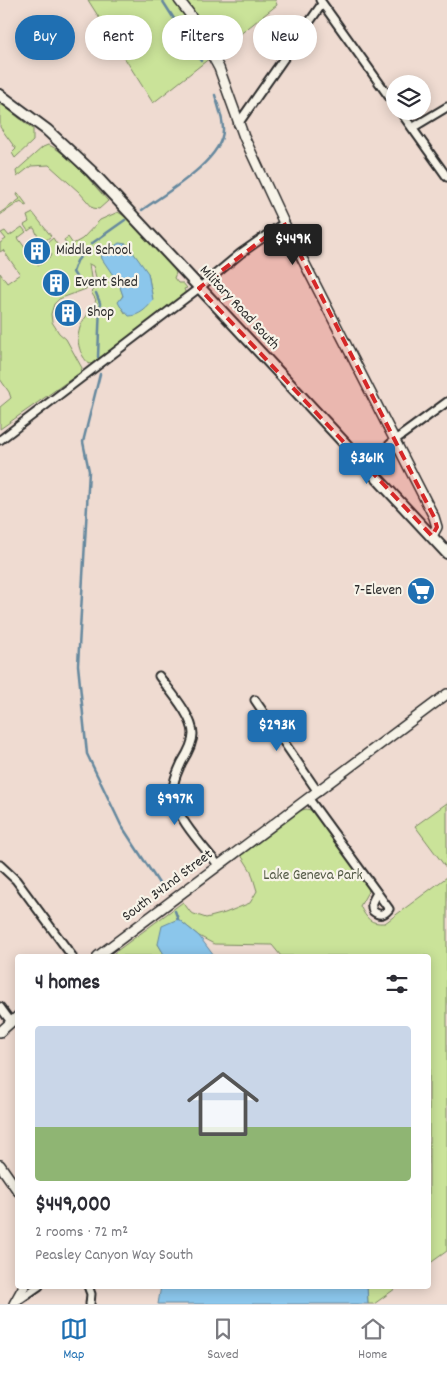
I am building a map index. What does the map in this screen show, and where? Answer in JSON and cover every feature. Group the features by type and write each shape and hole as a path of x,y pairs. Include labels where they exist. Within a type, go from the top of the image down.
{"main road":[{"name":"Military Road South","path":"0,95 23,111 69,149 119,200 447,553"}],"street":[{"path":"179,0 199,28 219,68 231,97 238,124 284,223 436,522 437,527 432,536"},
{"path":"238,124 321,2 386,92"},
{"path":"412,128 447,107"},
{"path":"406,120 447,177"},
{"path":"0,440 199,288 241,253 284,223"},
{"path":"365,466 395,440 447,402"},
{"path":"158,676 192,725 192,744 176,775 173,796 183,819 218,865"},
{"name":"South 342nd Street","path":"102,954 447,694"},
{"path":"255,700 318,792"},
{"path":"309,799 377,894"},
{"path":"0,865 16,880 71,954"},
{"path":"0,1007 14,1019 0,1032"},
{"path":"0,1165 15,1187"},
{"path":"15,1303 22,1289"},
{"path":"15,1303 34,1289"},
{"path":"89,1289 91,1294 90,1304"}],"highlighted area":[{"path":"284,223 434,517 437,527 432,536 365,466 199,288"}],"green space":[{"path":"88,0 275,0 277,5 264,15 253,15 253,24 243,32 243,15 162,15 162,60 207,60 153,103 126,60 152,60 152,15 97,15"},
{"path":"0,103 33,129 33,141 15,158 12,153 16,149 0,127"},
{"path":"48,145 55,148 71,161 108,201 99,209 93,208 79,192 49,165 31,166 17,177 16,171 43,147"},
{"path":"18,193 27,205 25,206 21,201 0,215 0,213 20,199 17,195"},
{"path":"118,212 135,224 166,256 176,273 174,278 178,283 183,283 187,288 184,289 186,294 91,364 84,358 78,343 80,326 88,310 97,304 91,292 96,283 96,277 93,266 89,264 91,278 86,289 59,299 54,304 51,314 52,322 59,333 66,339 82,368 81,372 0,429 0,407 11,398 0,379 0,273 7,283 20,274 3,250 0,252 0,243 6,239 1,233 5,231 9,236 22,227 26,232 18,238 38,266 52,255 45,246 53,238 60,249 66,244 64,240 68,237 73,244 82,239 100,220","holes":["148,273 153,300 125,313 119,302 123,295 119,284"]},
{"path":"33,213 51,236 44,242 39,238 34,228 28,231 24,225 29,222 27,216"},
{"path":"447,803 447,869 415,826"},
{"name":"Lake Geneva Park","path":"306,809 315,811 370,888 360,906 367,917 376,923 385,923 447,877 447,1251 431,1263 431,954 279,954 272,945 214,944 199,936 178,919 158,944 164,954 113,954 183,902 191,913 206,918 250,903 257,891 251,871 241,855 246,851 245,849 298,811"},
{"path":"367,1289 395,1289 374,1304 368,1304"}],"water":[{"path":"119,243 127,244 148,273 153,300 143,311 133,316 129,316 120,306 118,302 123,296 119,284 101,255"},
{"path":"178,919 199,936 212,954 164,954 158,944 162,926"},
{"path":"160,1289 367,1289 368,1304 158,1304"}],"waterway":[{"path":"162,0 201,61"},
{"path":"142,210 178,186 204,164 221,141 223,129 215,95"},
{"path":"91,244 125,220"},
{"path":"83,253 77,261 73,272 78,280 89,287"},
{"path":"96,293 100,303 98,357"},
{"path":"100,374 83,442 89,471 78,665 87,754 121,825 162,888"},
{"path":"175,911 178,919"}],"place":[{"name":"Middle School","path":"37,251"},
{"name":"Event Shed","path":"56,283"},
{"name":"Shop","path":"68,313"},
{"name":"7-Eleven","path":"421,591"}]}
